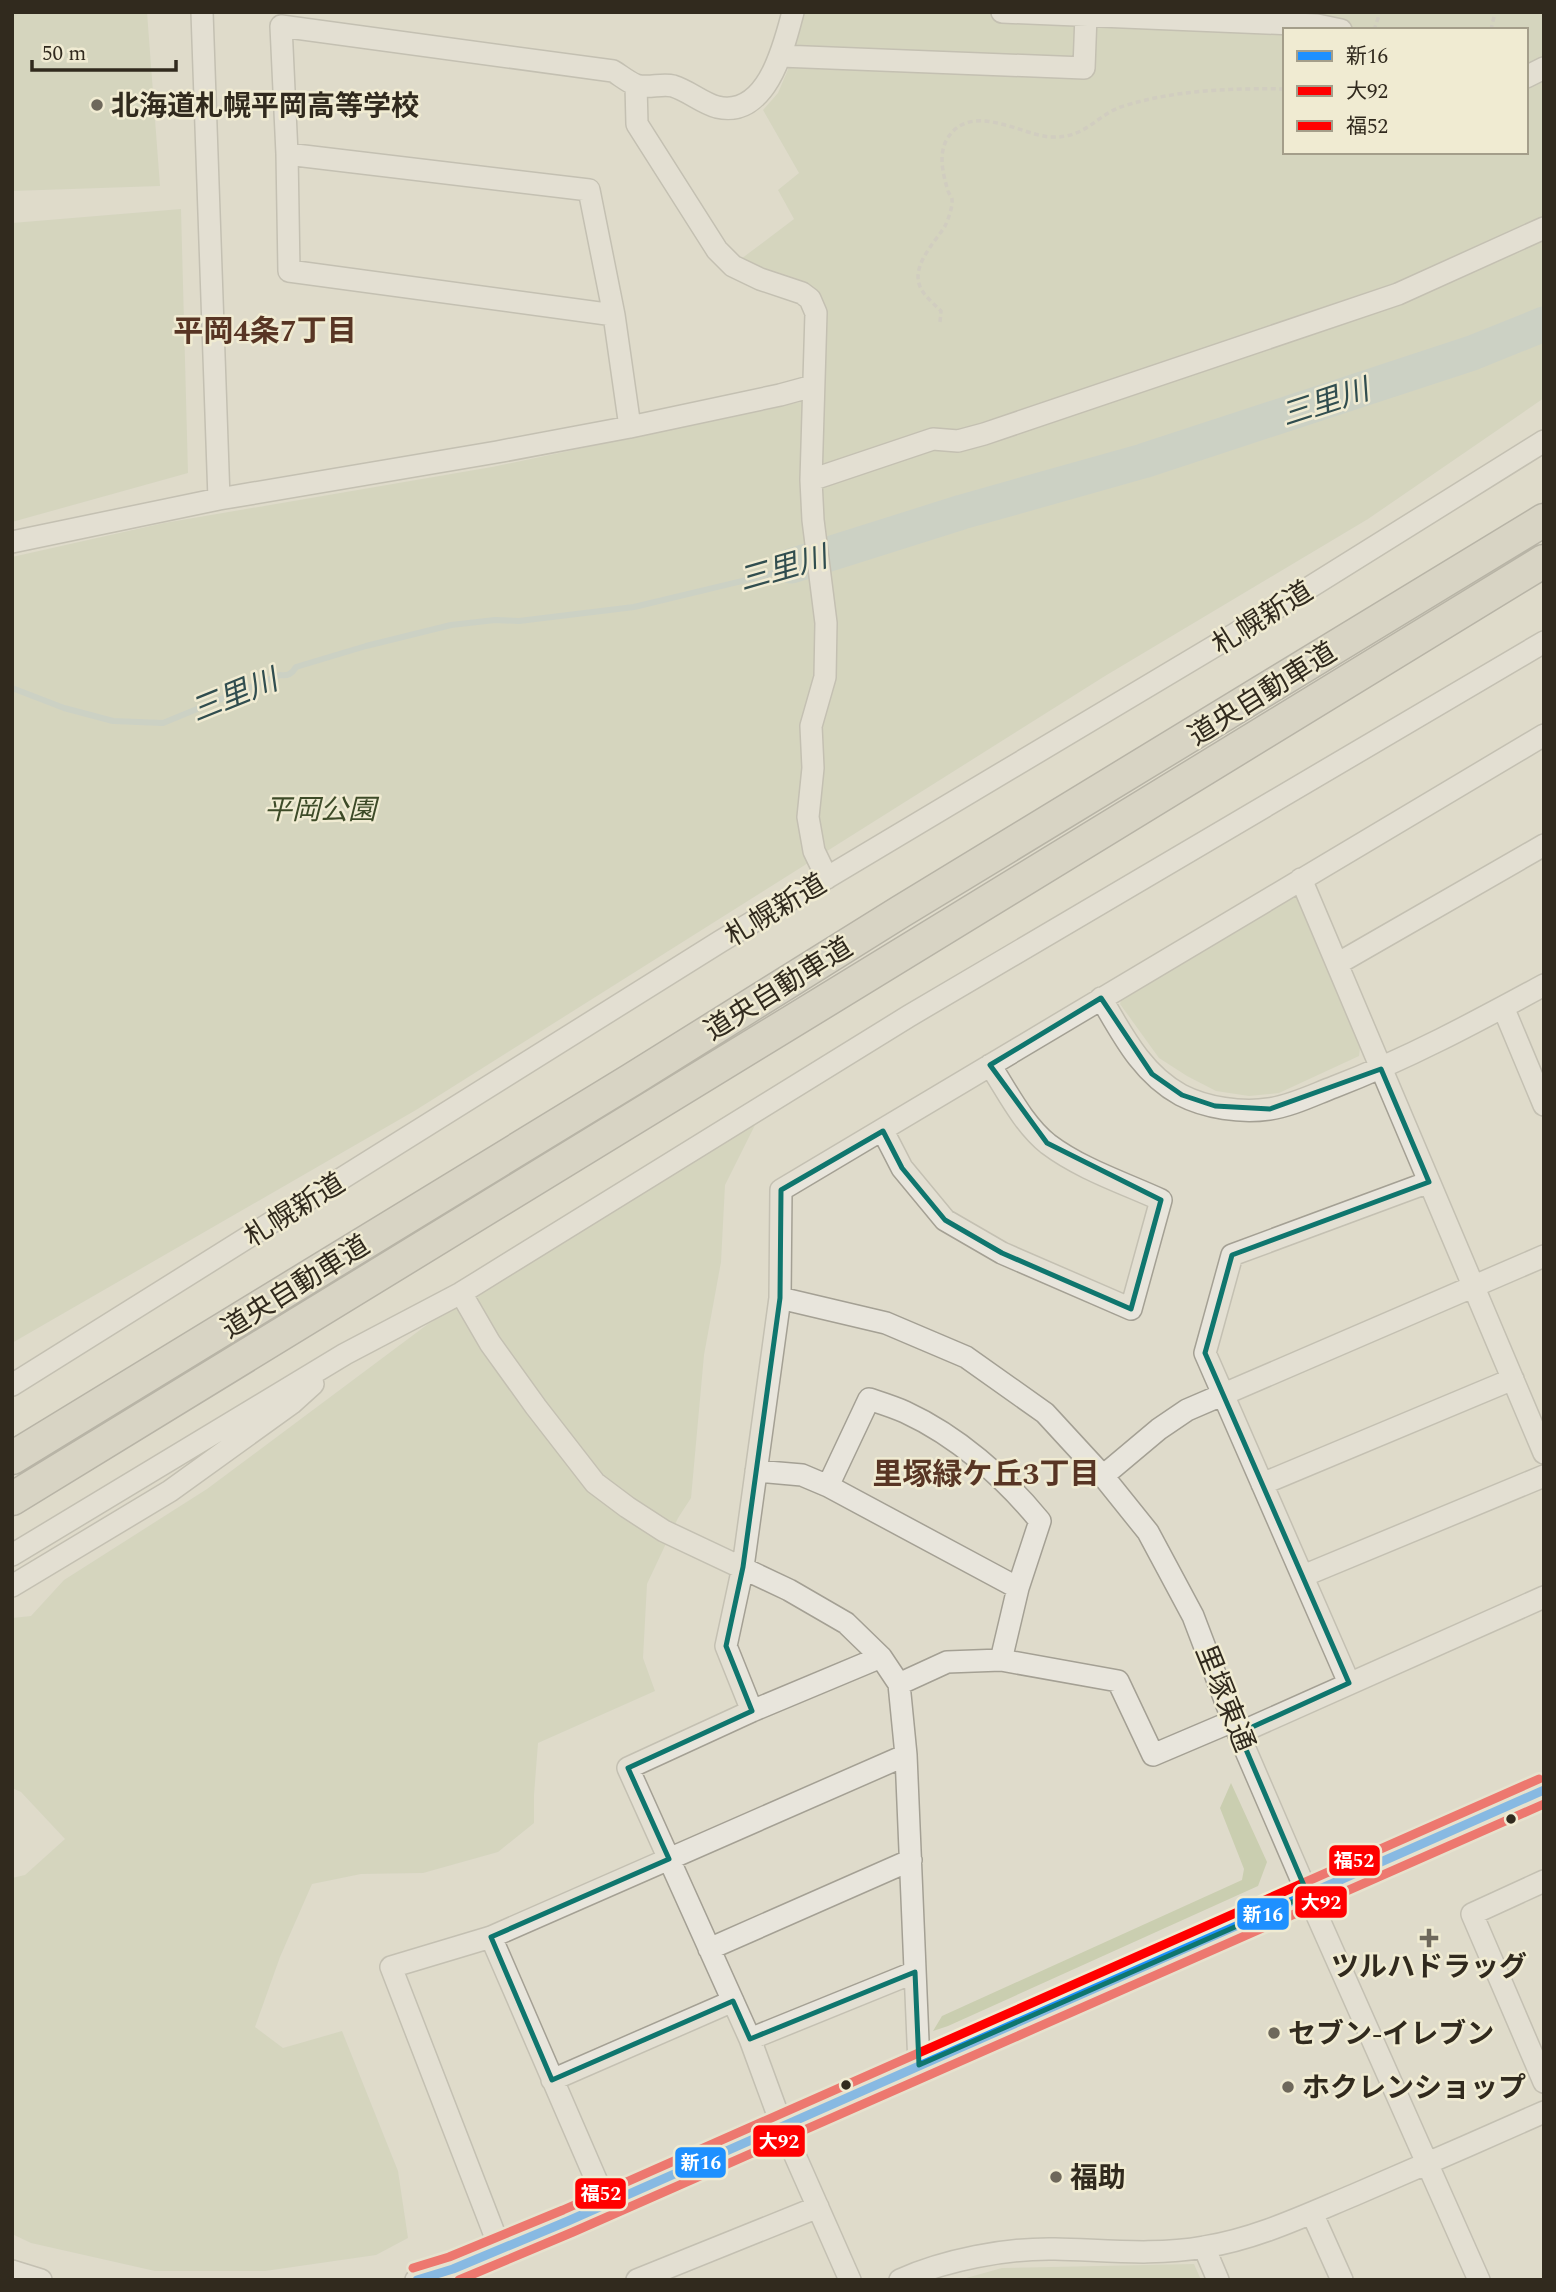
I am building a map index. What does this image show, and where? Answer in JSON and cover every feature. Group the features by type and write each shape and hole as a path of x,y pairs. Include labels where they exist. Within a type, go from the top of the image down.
{"highway":[{"name":"道央自動車道","path":"12,1458 1544,520"},
{"name":"道央自動車道","path":"12,1499 1544,561"}],"street":[{"path":"202,12 219,499"},
{"path":"614,315 289,271 281,26 613,71 636,85 672,86 717,107 734,108 761,92 770,80 781,56 793,12"},
{"path":"1002,12 1317,25 1331,28"},
{"path":"781,56 1084,68 1086,15"},
{"path":"1528,76 1544,68"},
{"path":"636,85 638,124 717,250 733,266 760,279 789,287 810,299 816,313 811,480 813,520 826,623 825,677 811,726 813,768 808,817 814,850 827,878"},
{"path":"287,154 589,190 614,315 631,427"},
{"path":"811,480 933,439 958,441 984,435 1398,294 1544,228"},
{"path":"12,542 219,499 631,427 813,386"},
{"name":"札幌新道","path":"12,1385 721,941 1235,635 1544,441"},
{"path":"12,1555 345,1354 461,1293 909,1016 1544,642"},
{"path":"752,1712 726,1646 743,1567 780,1298 782,1190 1544,735"},
{"path":"1337,964 1544,845"},
{"path":"1301,878 1544,1453"},
{"path":"1101,998 1130,1047 1152,1074 1182,1095 1215,1107 1242,1111 1270,1109 1381,1069 1544,985"},
{"path":"1503,1007 1544,1105"},
{"path":"883,1131 902,1168 945,1220 1002,1253 1131,1309 1161,1200 1081,1163 1047,1143 1024,1118 989,1065"},
{"path":"1349,1683 1205,1353 1232,1255 1429,1182"},
{"path":"1103,1476 1159,1429 1187,1410 1544,1256"},
{"path":"461,1293 490,1343 595,1483 664,1531 789,1590 846,1623 881,1657 899,1684 906,1755 919,2065"},
{"name":"里塚東通","path":"780,1298 886,1323 966,1357 1045,1413 1103,1476 1148,1532 1192,1616 1308,1895 1479,2280"},
{"path":"12,1586 170,1491 292,1403 345,1354"},
{"path":"12,1379 51,1362"},
{"path":"1262,1483 1513,1379"},
{"path":"828,1486 869,1399 906,1413 947,1437 991,1469 1027,1505 1040,1521 1018,1588 1001,1660"},
{"path":"756,1471 802,1475 828,1486 1018,1588"},
{"path":"1303,1576 1544,1476"},
{"path":"899,1684 947,1662 1001,1660 1118,1681 1153,1755 1236,1727 1349,1683 1544,1597"},
{"path":"850,2280 782,2126 750,2039 628,1768 881,1657"},
{"path":"501,2250 391,1967 491,1937 906,1755"},
{"path":"416,2280 501,2250 607,2204 1544,1790"},
{"path":"709,1949 911,1860"},
{"path":"1544,1881 1472,1914 1544,2082"},
{"path":"491,1937 607,2204"},
{"path":"750,2039 915,1972"},
{"path":"552,2080 733,2001"},
{"path":"900,2280 914,2274 999,2253 1053,2249 1151,2251 1204,2247 1271,2229 1312,2213 1544,2112"},
{"path":"637,2280 818,2207"},
{"path":"1312,2213 1342,2280"},
{"path":"1204,2247 1218,2280"},
{"path":"12,2270 41,2280"}],"path":[{"path":"940,322 941,311 921,290 918,278 921,263 946,223 952,201 941,162 947,139 959,127 979,120 1051,137 1077,134 1123,105 1200,92 1283,89"}],"highlighted area":[{"path":"1101,998 1152,1074 1182,1095 1215,1106 1270,1109 1381,1069 1429,1182 1232,1255 1205,1353 1349,1683 1239,1733 1308,1895 919,2065 915,1972 750,2039 733,2001 552,2080 491,1937 669,1859 628,1768 752,1711 726,1646 743,1567 780,1298 781,1190 883,1131 902,1168 945,1220 1002,1253 1131,1309 1161,1200 1047,1143 990,1065"}],"green space":[{"name":"北海道札幌平岡高等学校","path":"12,12 147,12 160,186 12,191"},
{"name":"平岡公園","path":"804,12 1544,12 1544,398 1368,519 1105,676 416,1110 12,1343 12,557 164,523 492,467 824,397 827,332 824,307 769,272 741,259 794,219 778,190 799,173 763,110 778,93 789,67"},
{"path":"181,209 188,473 12,522 12,223"},
{"path":"1292,895 1297,899 1360,1048 1359,1056 1279,1093 1249,1096 1216,1091 1159,1058 1120,1004 1122,996"},
{"path":"755,1125 725,1185 721,1262 704,1355 691,1498 678,1518 647,1584 643,1658 655,1691 538,1743 534,1823 498,1852 423,1873 361,1874 312,1884 280,1957 255,2027 283,2048 342,2031 398,2171 408,2238 376,2255 265,2271 155,2271 31,2243 12,2234 12,1878 25,1875 65,1839 21,1792 12,1788 12,1618 31,1616 64,1580 207,1489 428,1324 672,1168"},
{"path":"1231,1783 1267,1862 1258,1886 933,2031 942,2016 1242,1880 1244,1869 1220,1808"},
{"path":"1194,2264 1201,2280 959,2280 1002,2268"}],"waterway":[{"name":"三里川","path":"791,566 962,512 1143,461 1472,353 1544,324"},
{"name":"三里川","path":"12,688 64,708 113,721 163,723 280,675 290,674 296,667 366,646 451,625 495,620 519,621 634,607 767,575 791,566"}],"transit line":[{"name":"福52","path":"413,2268 449,2257 563,2210 1539,1779"},
{"name":"新16","path":"417,2280 453,2269 568,2221 1544,1790"},
{"name":"大92","path":"459,2280 1544,1804"}],"place":[{"name":"北海道札幌平岡高等学校","path":"97,105"},
{"name":"ツルハドラッグ","path":"1429,1938"},
{"name":"セブン-イレブン","path":"1274,2033"},
{"name":"ホクレンショップ","path":"1288,2087"},
{"name":"福助","path":"1056,2177"}],"district":[{"name":"平岡4条7丁目","path":"265,331"},
{"name":"里塚緑ケ丘3丁目","path":"986,1474"}]}
